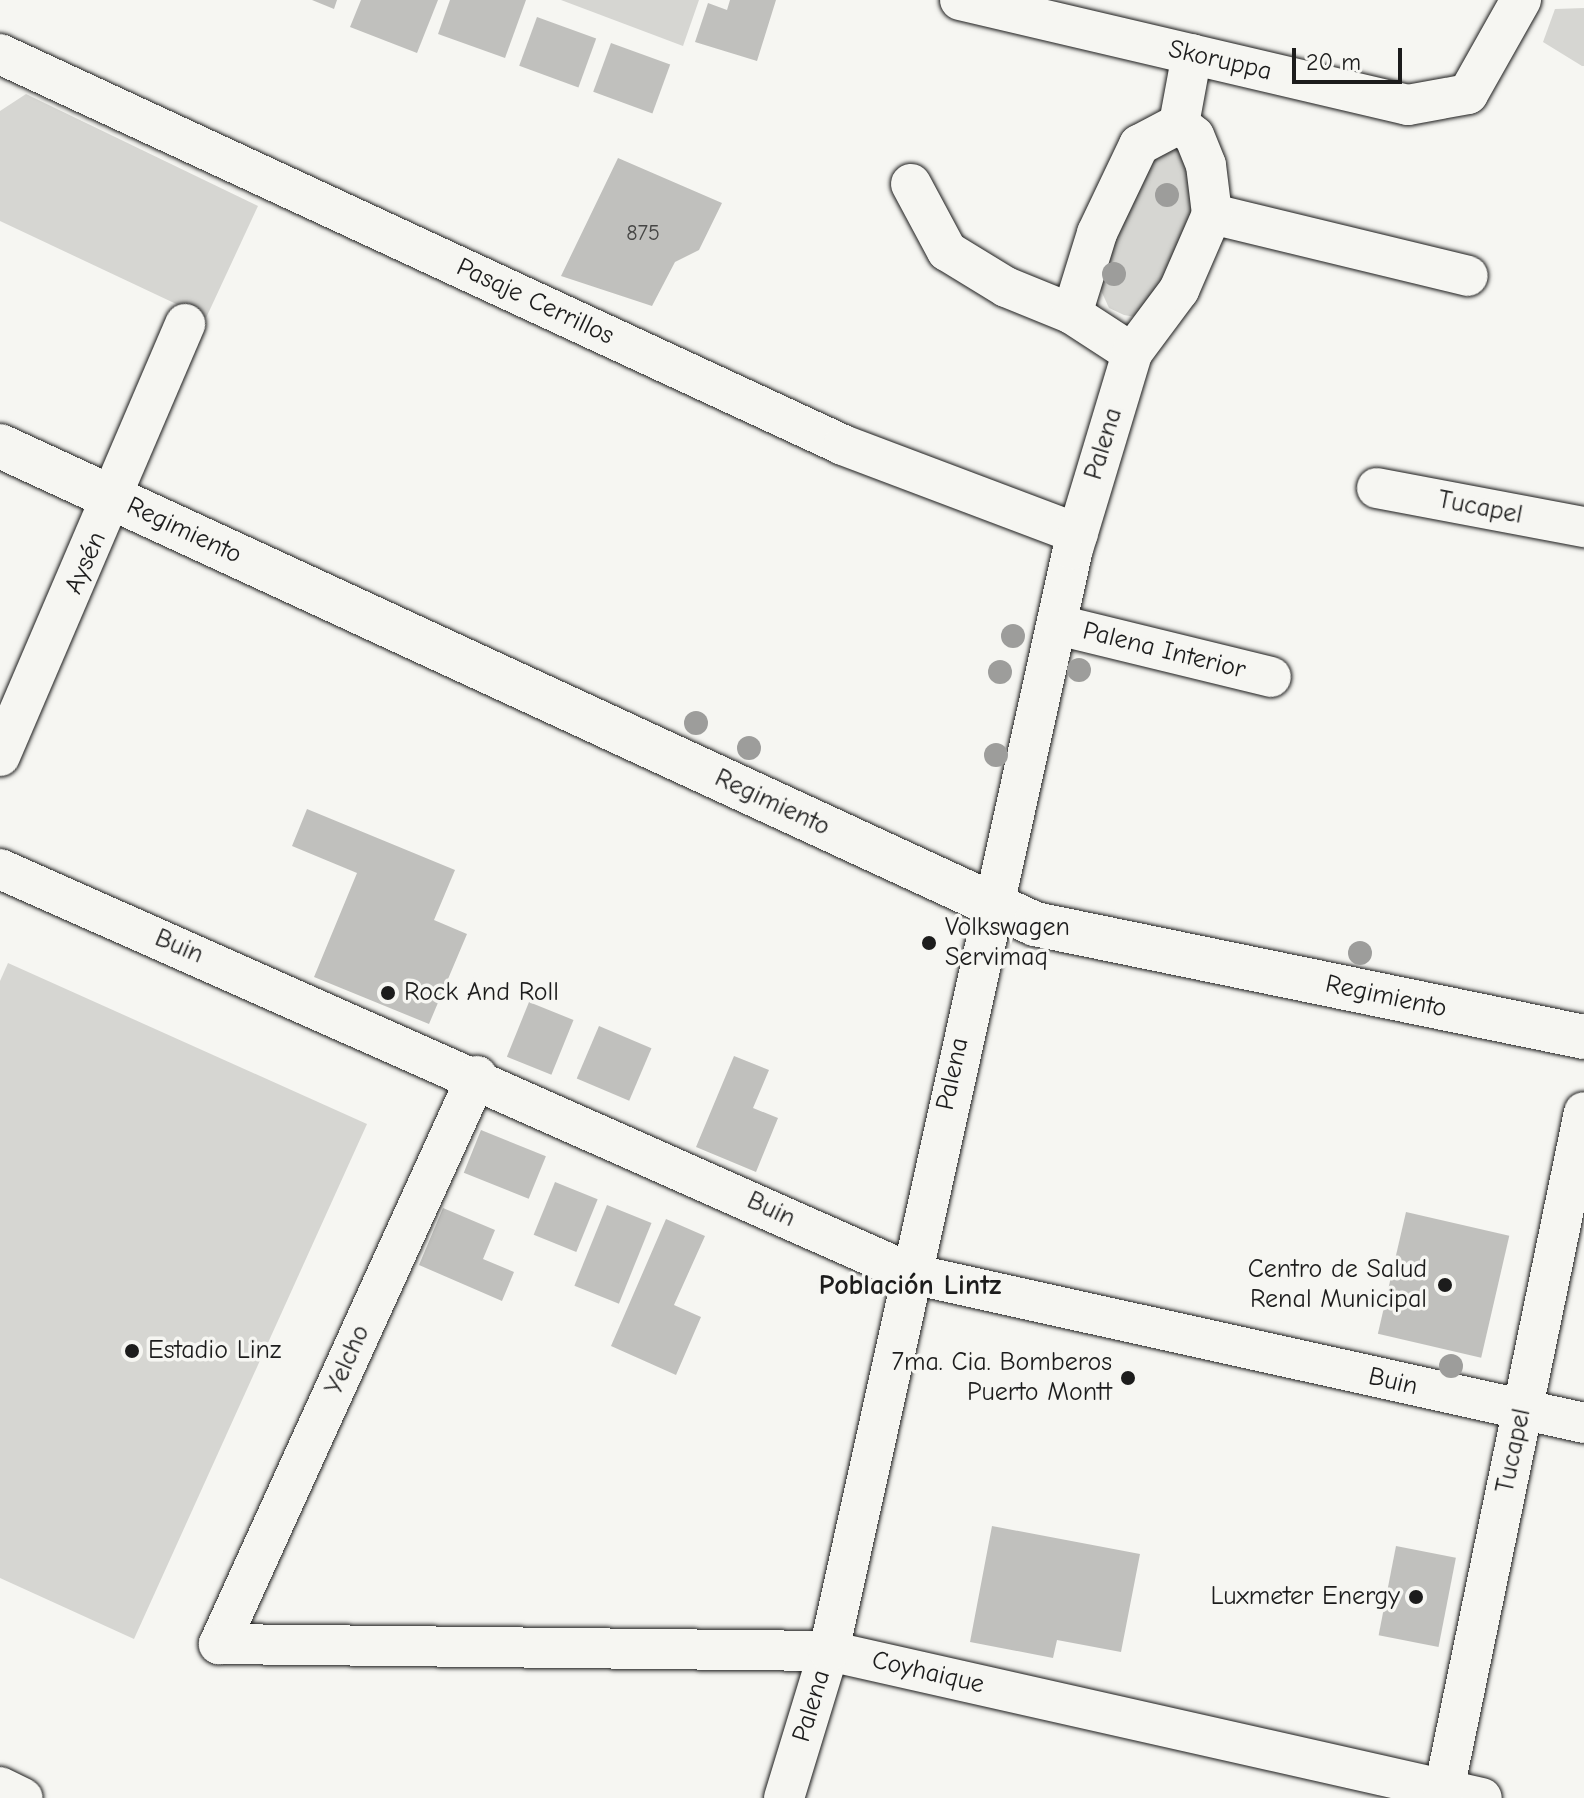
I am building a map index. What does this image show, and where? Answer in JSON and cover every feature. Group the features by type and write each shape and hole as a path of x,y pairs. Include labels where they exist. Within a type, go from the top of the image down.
{"main road":[{"name":"Regimiento","path":"0,446 1047,927 1584,1037"}],"street":[{"name":"Skoruppa","path":"960,0 1408,105 1443,103 1468,94 1521,0"},
{"name":"Pasaje Cerrillos","path":"0,54 843,445 1078,534"},
{"path":"1179,124 1192,54"},
{"path":"1179,124 1194,136 1206,165 1212,214 1468,276"},
{"path":"1072,314 1097,233 1139,145 1179,124"},
{"path":"911,184 947,251 1006,287 1072,314 1132,353"},
{"name":"Palena","path":"784,1798 829,1651 992,904 1078,534 1132,353 1179,290 1212,214"},
{"name":"Aysén","path":"0,756 114,499 185,324"},
{"name":"Tucapel","path":"1377,488 1584,527"},
{"name":"Palena Interior","path":"1058,625 1271,677"},
{"name":"Buin","path":"0,869 477,1076 912,1274 1584,1423"},
{"name":"Yelcho","path":"219,1644 477,1076"},
{"name":"Tucapel","path":"1463,1794 1522,1411 1584,1112"},
{"name":"Coyhaique","path":"219,1644 829,1651 1463,1794"},
{"path":"0,1787 23,1798"}],"shaded area":[{"path":"561,0 699,0 683,46"},
{"path":"1584,8 1582,66 1543,42 1555,9"},
{"path":"26,94 258,206 206,318 0,221 0,111"},
{"path":"1169,147 1182,151 1201,191 1165,287 1135,317 1124,315 1109,308 1099,286 1143,162"},
{"name":"Estadio Linz","path":"8,963 367,1124 134,1639 0,1578 0,981"}],"building":[{"path":"312,0 337,0 334,9"},
{"path":"361,0 438,0 417,53 350,27"},
{"path":"450,0 526,0 505,58 438,34"},
{"path":"730,0 776,0 757,61 695,42 708,3 727,10"},
{"path":"537,17 596,39 578,87 519,66"},
{"path":"611,43 670,65 652,113 593,92"},
{"path":"618,158 722,203 699,250 675,262 652,306 561,276"},
{"path":"307,809 455,870 434,920 467,934 429,1024 314,977 357,873 292,846"},
{"path":"529,1002 574,1020 551,1075 507,1057"},
{"path":"599,1026 651,1048 629,1101 577,1078"},
{"path":"734,1056 769,1070 753,1108 778,1118 756,1172 696,1147"},
{"path":"481,1130 546,1156 529,1199 464,1173"},
{"path":"555,1182 598,1199 576,1252 534,1235"},
{"path":"607,1205 652,1223 619,1304 574,1286"},
{"path":"443,1208 495,1230 483,1259 514,1272 502,1301 419,1265"},
{"name":"Centro de Salud Renal Municipal","path":"1406,1212 1509,1236 1481,1358 1378,1334"},
{"path":"666,1219 705,1236 674,1305 701,1317 676,1375 611,1346"},
{"path":"992,1526 1140,1554 1121,1652 1057,1640 1053,1658 970,1642"},
{"name":"Luxmeter Energy","path":"1396,1546 1456,1558 1439,1647 1379,1635"}],"place":[{"name":"Volkswagen Servimaq","path":"929,943"},
{"name":"Rock And Roll","path":"388,993"},
{"name":"Centro de Salud Renal Municipal","path":"1445,1285"},
{"name":"Estadio Linz","path":"132,1351"},
{"name":"7ma. Cia. Bomberos Puerto Montt","path":"1128,1378"},
{"name":"Luxmeter Energy","path":"1416,1597"}],"district":[{"name":"Población Lintz","path":"910,1285"}]}
